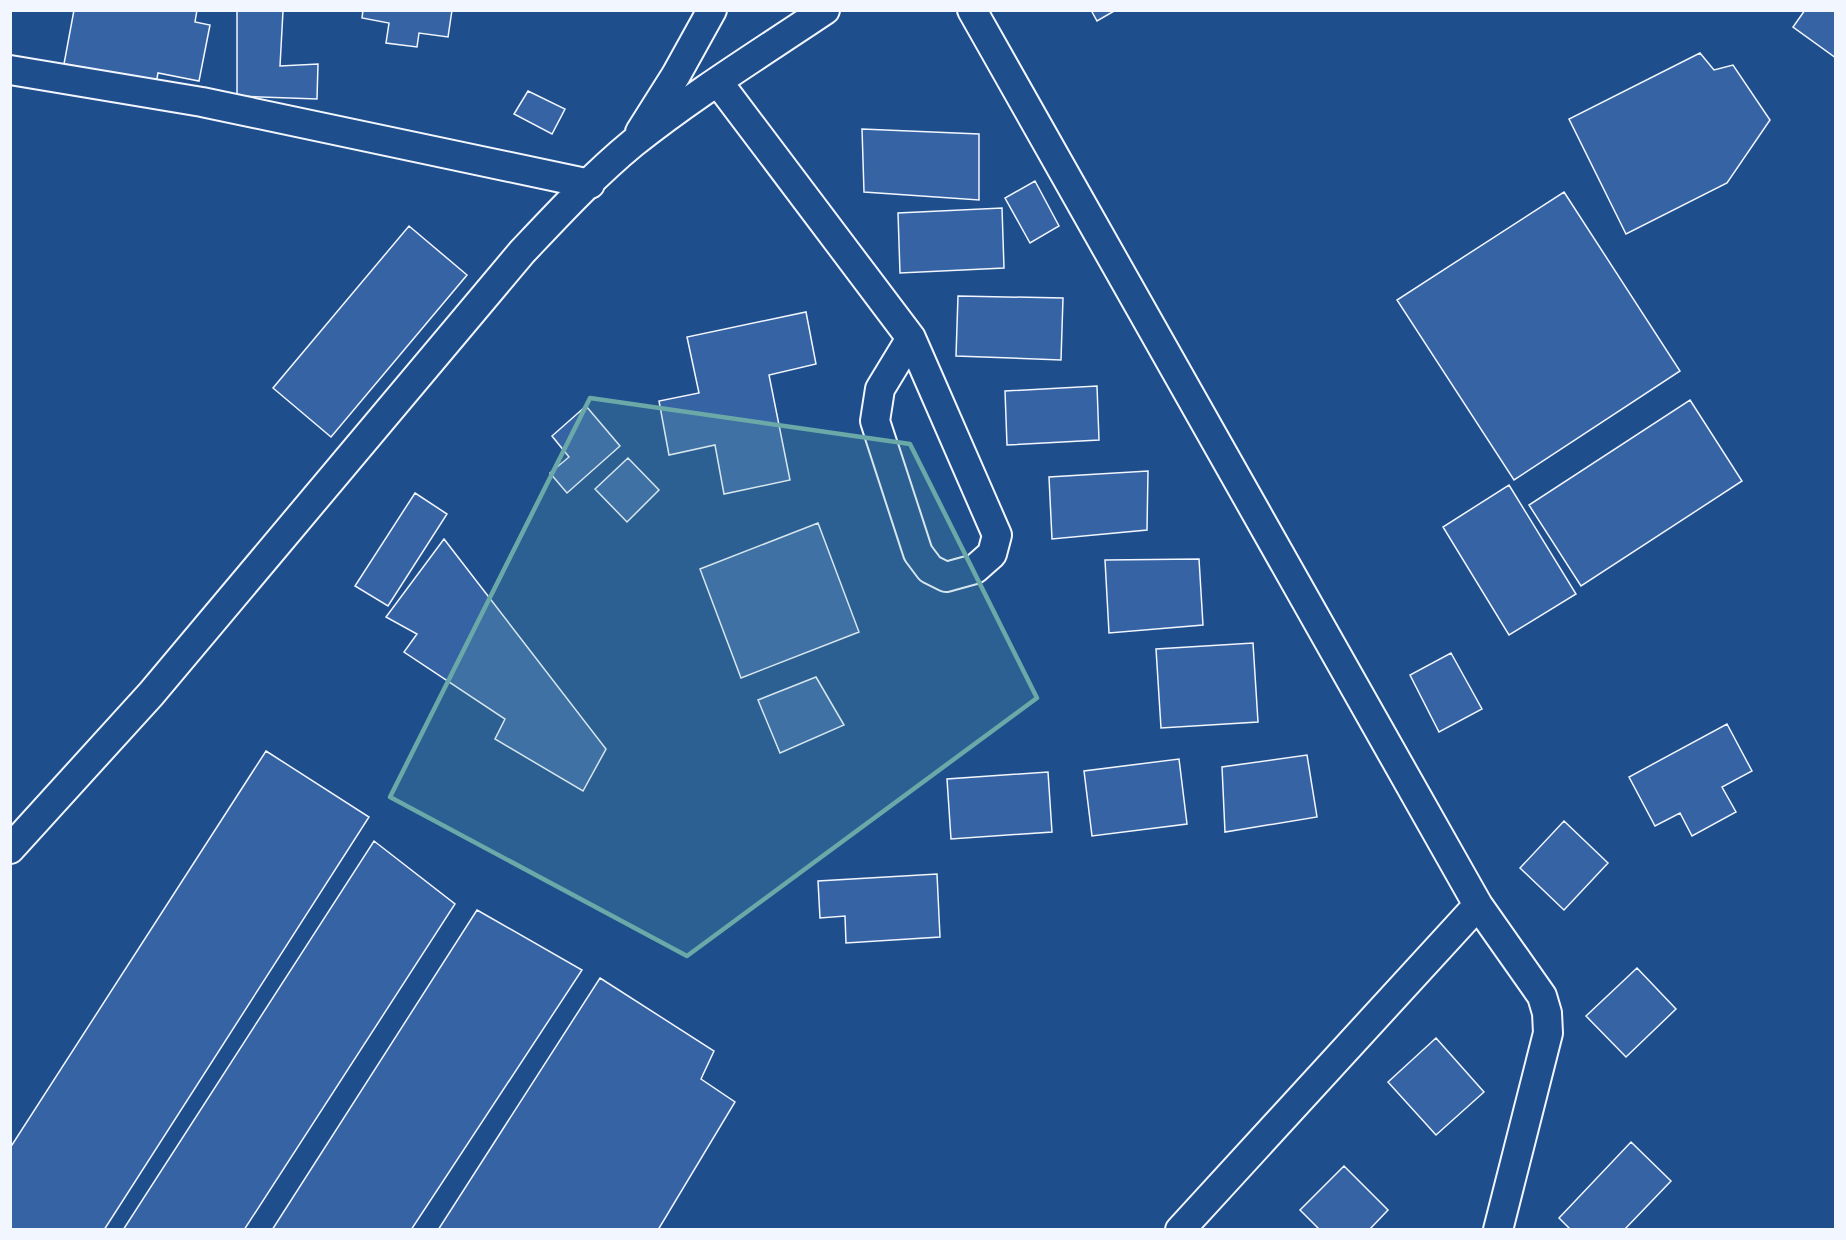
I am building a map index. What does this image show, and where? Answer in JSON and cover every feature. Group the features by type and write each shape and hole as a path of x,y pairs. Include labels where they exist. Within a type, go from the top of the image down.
{"street":[{"path":"633,144 676,75 712,10"},
{"path":"10,849 151,694 522,252 633,144 718,82 825,10"},
{"path":"972,10 1478,905 1542,996 1547,1013 1548,1033 1498,1230"},
{"path":"10,70 202,102 590,184"},
{"path":"718,82 911,338 997,535 992,554 975,568 946,577 930,569 918,554 874,421 880,389 911,338"},
{"path":"1180,1230 1478,905"}],"highlighted area":[{"path":"590,398 910,444 1037,698 687,956 390,797"}],"building":[{"path":"74,10 197,10 195,22 210,25 199,81 158,73 155,89 92,77 93,69 64,64"},
{"path":"237,10 283,11 280,66 318,64 317,99 237,96"},
{"path":"363,10 452,10 448,37 419,33 417,47 386,43 389,23 362,18"},
{"path":"1091,10 1116,10 1097,21"},
{"path":"1805,10 1836,10 1836,58 1793,27"},
{"path":"1700,53 1714,70 1733,65 1770,120 1727,183 1626,234 1569,119"},
{"path":"528,91 565,109 552,134 514,114"},
{"path":"862,129 979,134 979,200 864,192"},
{"path":"1035,181 1059,226 1030,243 1005,198"},
{"path":"1564,192 1680,371 1514,480 1397,300"},
{"path":"1002,208 1004,268 900,273 898,213"},
{"path":"409,226 467,275 331,437 273,388"},
{"path":"958,296 1063,298 1061,360 956,356"},
{"path":"806,312 816,364 769,375 790,480 724,494 715,445 669,455 659,401 699,393 687,337"},
{"path":"1097,386 1099,440 1007,445 1005,391"},
{"path":"1690,400 1742,481 1581,586 1529,505"},
{"path":"586,406 620,446 567,493 550,473 569,457 552,436"},
{"path":"628,458 659,490 627,522 595,489"},
{"path":"1148,471 1147,530 1052,539 1049,477"},
{"path":"1509,485 1576,594 1509,635 1443,527"},
{"path":"415,493 447,514 388,606 355,586"},
{"path":"818,523 859,632 741,678 700,569"},
{"path":"444,539 606,749 583,791 495,739 505,719 404,652 417,634 386,617"},
{"path":"1199,559 1203,625 1109,633 1105,560"},
{"path":"1253,643 1258,722 1161,728 1156,649"},
{"path":"1451,653 1482,709 1439,732 1410,675"},
{"path":"816,677 844,725 780,753 758,700"},
{"path":"1727,724 1752,771 1722,787 1736,812 1692,836 1680,813 1655,826 1629,777"},
{"path":"266,751 369,817 104,1230 10,1230 10,1148"},
{"path":"1307,755 1317,817 1225,832 1222,767"},
{"path":"1179,759 1187,824 1092,836 1084,771"},
{"path":"1048,772 1052,832 951,839 947,779"},
{"path":"1564,821 1608,863 1564,910 1520,868"},
{"path":"374,841 455,904 244,1230 123,1230"},
{"path":"937,874 940,937 846,943 845,916 820,918 818,881"},
{"path":"477,910 582,970 411,1230 272,1230"},
{"path":"1637,968 1676,1009 1626,1057 1586,1016"},
{"path":"600,978 714,1051 701,1079 735,1102 658,1230 438,1230"},
{"path":"1436,1038 1484,1092 1436,1135 1388,1082"},
{"path":"1631,1142 1671,1181 1624,1230 1571,1230 1559,1218"},
{"path":"1344,1166 1388,1210 1369,1230 1320,1230 1300,1210"}]}
